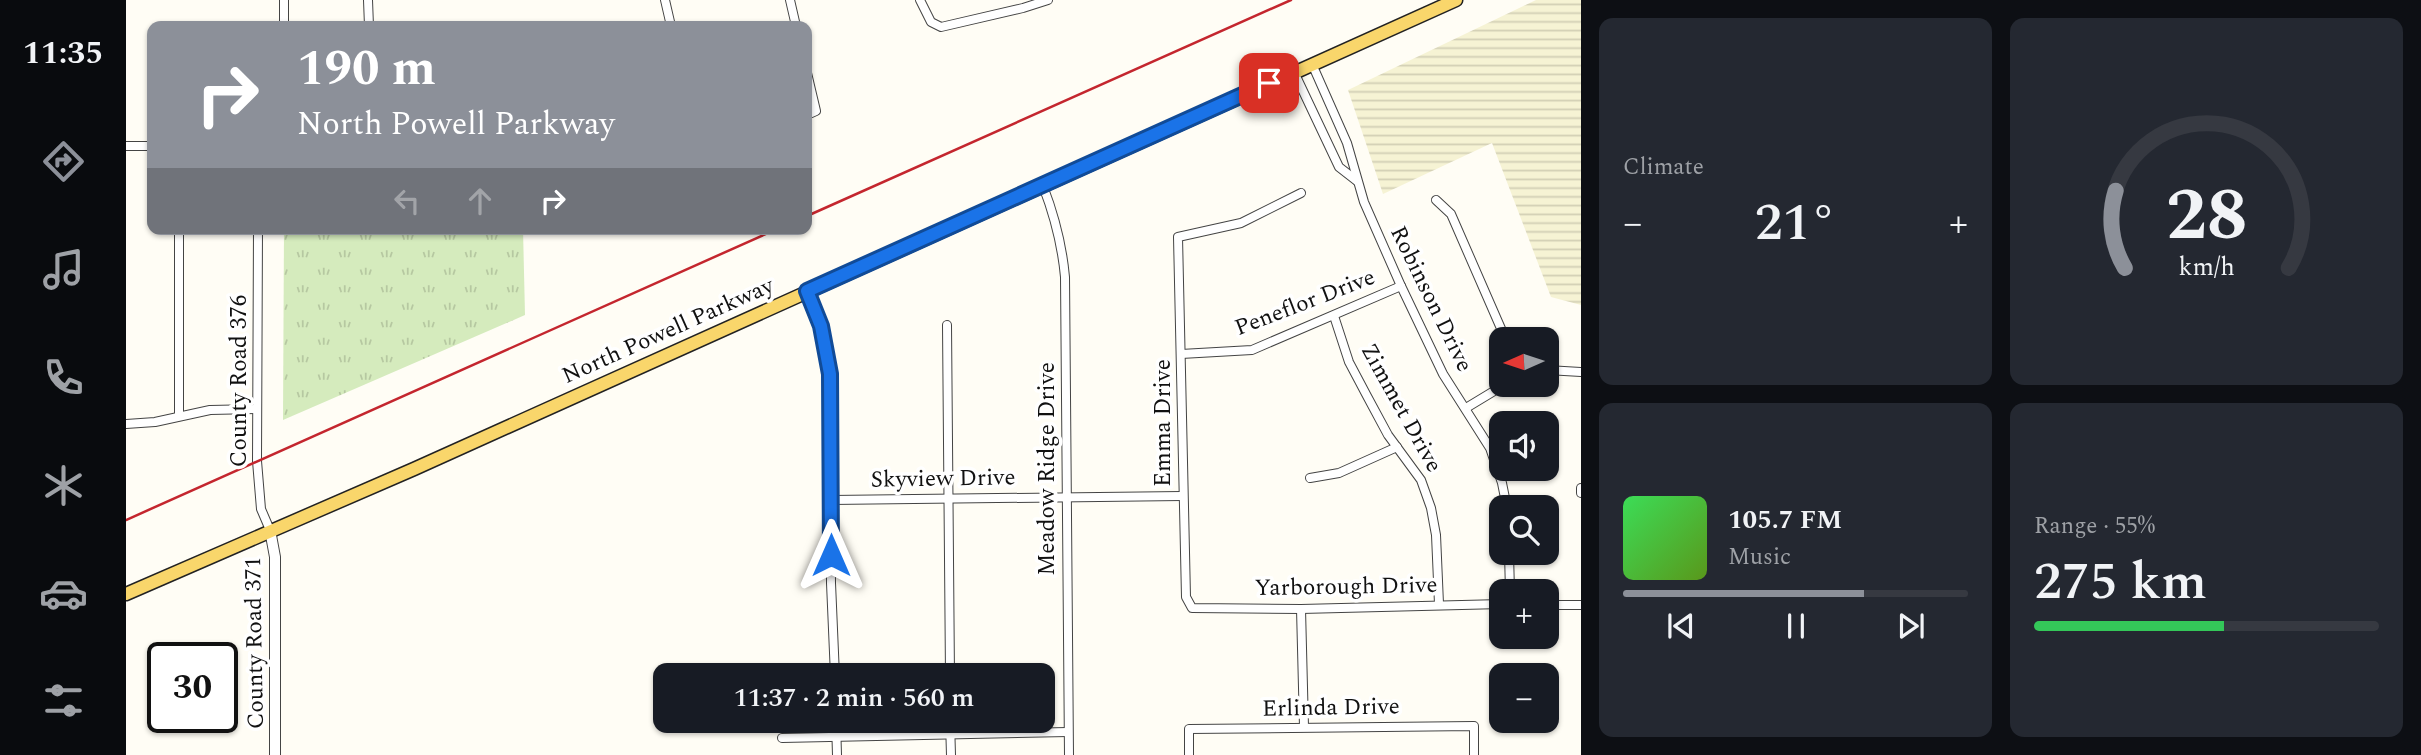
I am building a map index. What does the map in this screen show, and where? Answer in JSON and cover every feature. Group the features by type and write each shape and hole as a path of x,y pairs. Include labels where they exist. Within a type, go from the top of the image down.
{"main road":[{"name":"North Powell Parkway","path":"126,594 414,469 1456,0"}],"street":[{"path":"284,0 284,21"},
{"path":"368,0 369,21"},
{"path":"665,0 670,21"},
{"path":"790,0 795,21"},
{"path":"920,0 927,17 935,25 942,27 1048,0"},
{"name":"Robinson Drive","path":"1312,64 1347,143 1357,181 1401,286 1443,374 1490,448 1504,495"},
{"name":"Robinson Drive","path":"1294,72 1339,167 1357,181"},
{"path":"812,94 816,111 812,113"},
{"path":"126,146 147,146"},
{"name":"Meadow Ridge Drive","path":"1043,186 1057,220 1063,246 1065,277 1069,755"},
{"name":"Emma Drive","path":"1192,608 1186,597 1182,496 1178,237 1241,223 1301,193"},
{"path":"1436,200 1451,214 1500,327"},
{"path":"179,235 179,416"},
{"name":"County Road 376","path":"258,235 257,461 261,509 270,530"},
{"name":"Peneflor Drive","path":"1181,354 1252,350 1401,286"},
{"path":"807,291 821,326 829,361 835,663"},
{"name":"Zimmet Drive","path":"1334,316 1349,362 1397,447 1421,480 1431,508 1436,535 1439,604"},
{"path":"947,325 950,663"},
{"path":"1559,371 1581,372"},
{"path":"1466,408 1489,394"},
{"path":"126,424 155,422 210,410 257,409"},
{"path":"1310,478 1339,473 1397,447"},
{"name":"Skyview Drive","path":"831,499 1182,496"},
{"name":"County Road 371","path":"270,530 275,557 275,755"},
{"name":"Yarborough Drive","path":"1192,608 1489,604"},
{"path":"1559,605 1581,605"},
{"path":"1300,608 1304,727"},
{"name":"Erlinda Drive","path":"1189,755 1189,729 1474,726 1474,755"},
{"path":"1055,732 1068,732"},
{"path":"837,733 837,755"},
{"path":"782,738 950,733 951,755"}],"shaded area":[{"path":"1536,0 1581,0 1581,305 1551,297 1492,143 1383,194 1348,90"}],"green space":[{"path":"284,235 523,235 525,315 283,420"}],"railway":[{"path":"812,214 1291,0"},
{"path":"126,520 764,235"}],"route":[{"path":"831,555 830,374 821,326 807,291 1269,83"}]}
